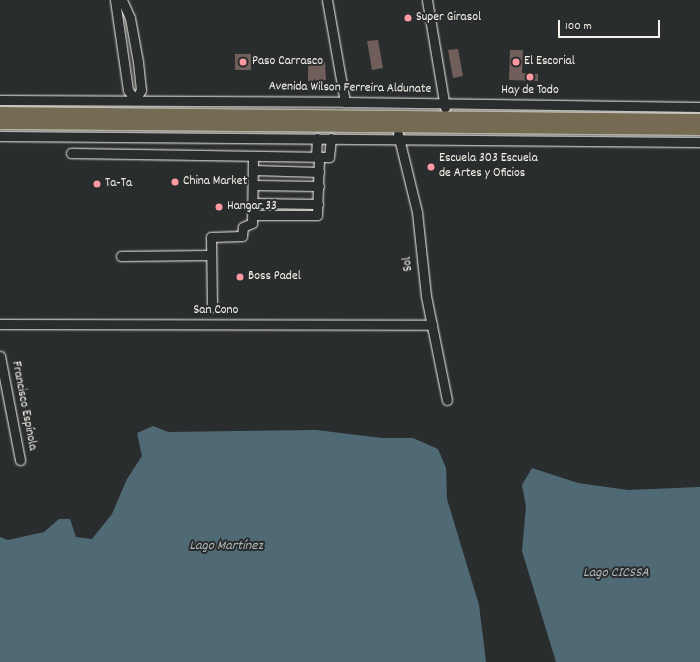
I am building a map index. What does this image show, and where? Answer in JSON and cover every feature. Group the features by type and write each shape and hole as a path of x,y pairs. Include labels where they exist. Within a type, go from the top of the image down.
{"main road":[{"name":"Avenida Wilson Ferreira Aldunate","path":"0,113 397,126 447,122 700,120"},
{"name":"Avenida Wilson Ferreira Aldunate","path":"0,123 137,118 447,122 700,129"}],"street":[{"path":"115,0 128,90 135,100 140,136"},
{"path":"122,0 130,18 138,62 141,90 135,100"},
{"path":"327,0 345,102"},
{"path":"427,0 450,139"},
{"name":"Avenida Wilson Ferreira Aldunate","path":"0,100 345,102 700,107"},
{"name":"Sol","path":"397,126 417,212 426,296 447,400"},
{"path":"0,136 700,142"},
{"path":"203,138 204,155"},
{"path":"253,215 317,216 319,172 317,138"},
{"path":"71,153 318,157 331,156 331,138"},
{"path":"212,306 211,237 242,236 244,227 250,225 253,215 253,156"},
{"path":"253,170 319,172"},
{"path":"253,185 319,186"},
{"path":"253,202 318,204"},
{"path":"121,256 211,255"},
{"name":"San Cono","path":"0,324 432,325"},
{"name":"Francisco Espínola","path":"0,356 20,460"},
{"path":"0,409 10,407"}],"water":[{"name":"Lago Martínez","path":"153,426 168,432 316,430 382,438 413,438 438,449 446,468 447,499 479,605 486,662 0,662 0,537 8,540 44,532 59,519 70,519 76,537 92,539 112,514 127,479 142,456 137,433"},
{"name":"Lago CICSSA","path":"532,468 578,483 628,490 700,487 700,662 556,662 522,551 526,507 522,485"}],"building":[{"path":"378,40 383,68 372,70 367,41"},
{"path":"458,49 463,76 453,78 448,50"},
{"name":"El Escorial","path":"510,50 523,50 522,73 538,74 538,81 509,80"},
{"name":"Paso Carrasco","path":"235,54 251,54 251,70 235,70"},
{"path":"308,62 325,62 326,80 308,81"}],"place":[{"name":"Super Girasol","path":"408,18"},
{"name":"Paso Carrasco","path":"243,62"},
{"name":"El Escorial","path":"516,62"},
{"name":"Hay de Todo","path":"530,77"},
{"name":"Escuela 303 Escuela de Artes y Oficios","path":"431,167"},
{"name":"China Market","path":"175,182"},
{"name":"Ta-Ta","path":"97,184"},
{"name":"Hangar 33","path":"219,207"},
{"name":"Boss Padel","path":"240,277"}]}
